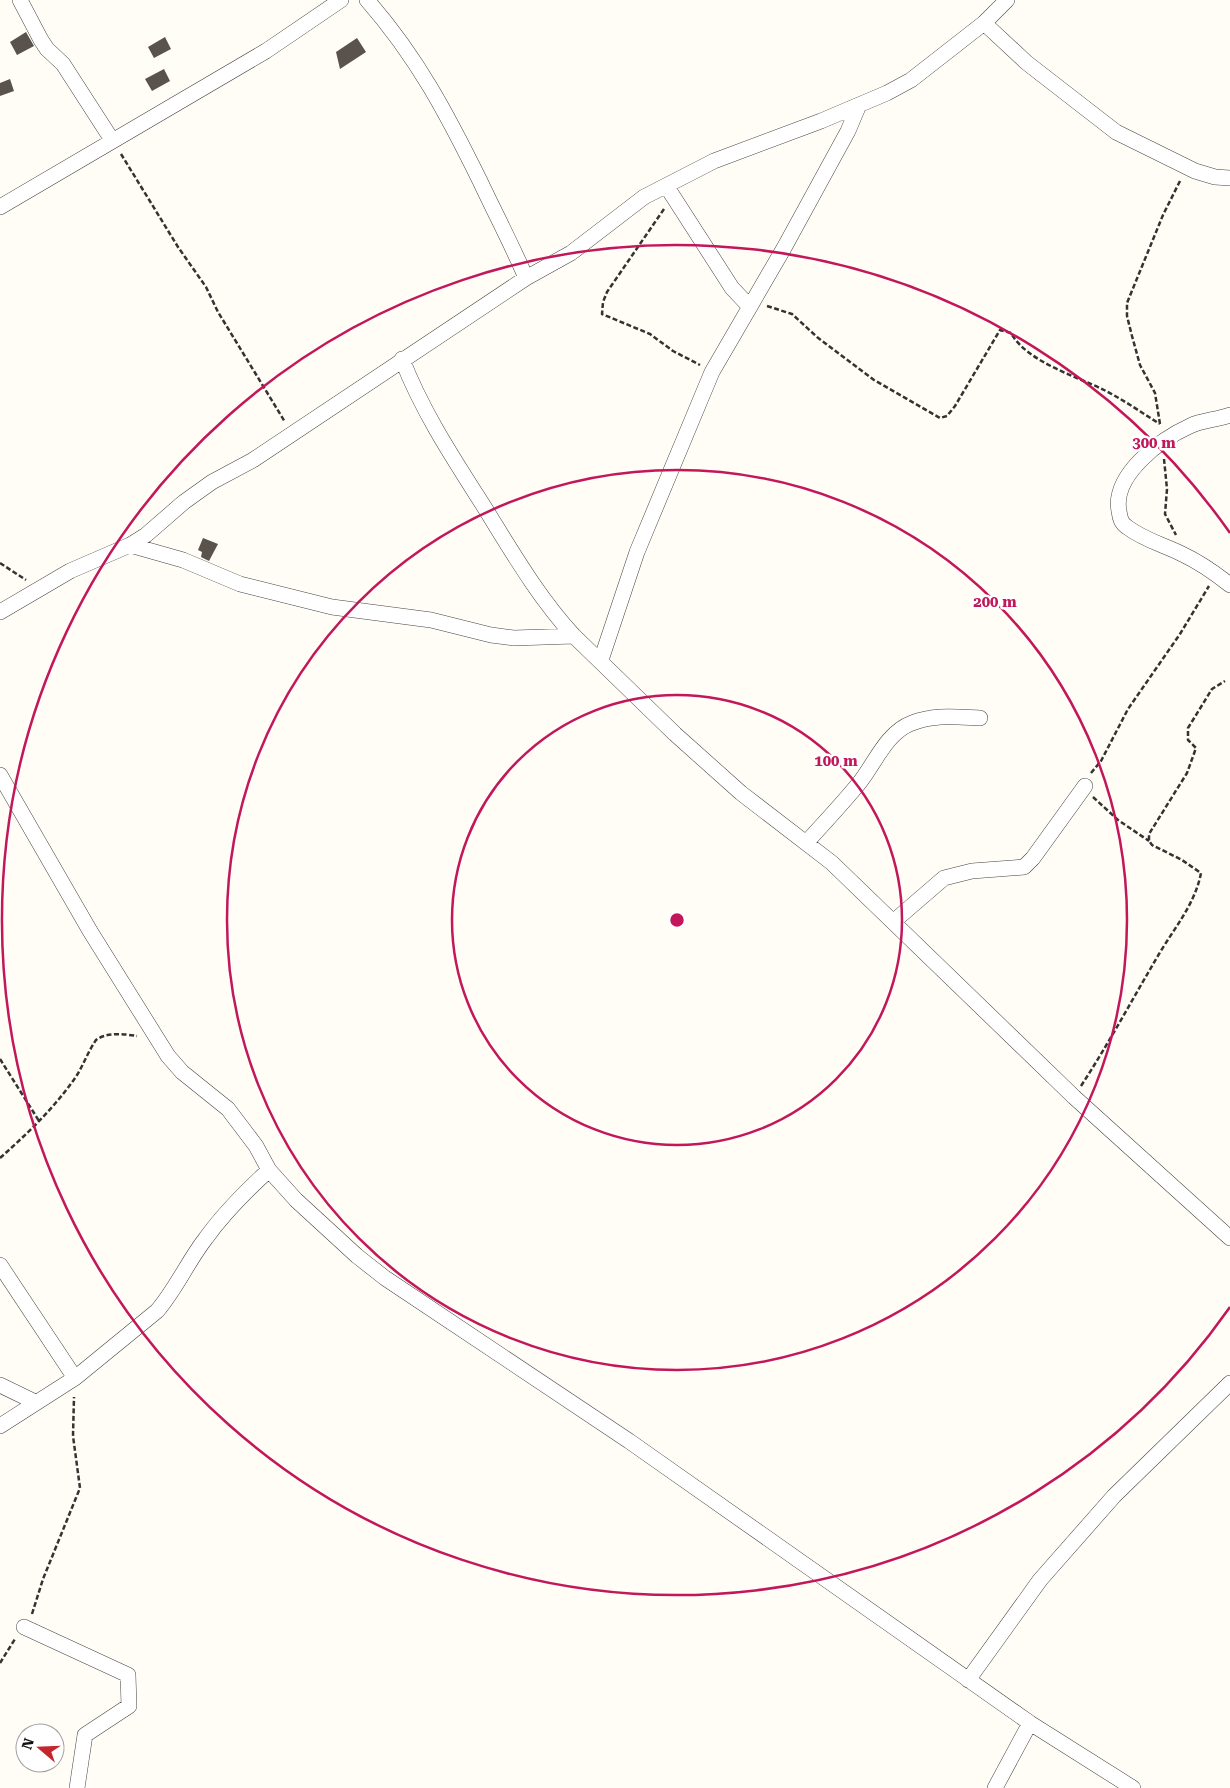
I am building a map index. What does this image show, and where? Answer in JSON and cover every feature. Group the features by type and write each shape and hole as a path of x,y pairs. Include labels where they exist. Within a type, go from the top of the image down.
{"street":[{"path":"20,0 41,40 47,49 64,64 113,140"},
{"path":"0,207 266,51 341,0"},
{"path":"367,0 391,27 417,63 448,116 526,278"},
{"path":"0,612 93,559 130,545 146,535 184,502 212,482 253,460 526,278 571,253 644,197 670,192 714,161 859,106 911,80 984,23 1007,0"},
{"path":"984,23 1021,58 1116,132 1187,167 1215,177 1230,178"},
{"path":"601,660 637,552 712,372 848,131 859,106"},
{"path":"670,192 732,288 750,307"},
{"path":"402,359 422,407 475,493 529,577 559,620 574,636 601,660 675,734 741,793 832,863 1074,1098 1230,1238"},
{"path":"1230,415 1193,424 1164,440 1126,477 1117,503 1120,519 1125,526 1146,539 1183,554 1217,574 1230,585"},
{"path":"130,545 183,560 240,584 332,607 431,620 491,636 514,638 574,636"},
{"path":"806,842 860,782 898,731 910,723 923,719 939,717 980,718"},
{"path":"0,775 90,930 168,1056 182,1072 228,1109 256,1146 269,1170 320,1222 385,1278 629,1441 1030,1723 1133,1788"},
{"path":"893,922 944,878 972,871 1024,868 1085,786"},
{"path":"0,1426 75,1378 157,1311 168,1299 210,1232 248,1188 269,1170"},
{"path":"0,1265 29,1305 75,1378"},
{"path":"968,1680 1040,1580 1114,1496 1230,1383"},
{"path":"0,1385 35,1402"},
{"path":"24,1627 128,1675 129,1706 85,1735 77,1788"},
{"path":"995,1788 1030,1723"}],"path":[{"path":"113,140 125,162 206,288 218,312 292,434"},
{"path":"1183,554 1172,525 1165,514 1167,489 1164,440 1155,392 1140,366 1127,316 1127,303 1163,215 1187,167"},
{"path":"670,192 607,292 603,302 602,314 650,334 673,350 712,372"},
{"path":"750,307 766,306 792,314 817,337 874,380 940,418 947,416 955,406 1000,330 1011,333 1017,344 1029,353 1105,391 1160,424"},
{"path":"0,563 42,587"},
{"path":"1074,1098 1182,919 1199,885 1201,873 1149,842 1118,820 1095,800 1085,786 1092,772 1101,762 1128,709 1180,634 1217,574"},
{"path":"1149,842 1154,824 1187,773 1196,748 1188,740 1188,728 1212,690 1226,681"},
{"path":"0,1158 39,1120 74,1080 92,1045 99,1038 128,1034 157,1039"},
{"path":"0,1059 39,1120"},
{"path":"0,1663 34,1610 43,1579 80,1488 73,1436 75,1378"}],"building":[{"path":"26,32 34,46 17,55 10,42"},
{"path":"165,37 171,49 154,58 148,47"},
{"path":"357,38 366,52 340,69 336,52"},
{"path":"164,69 170,81 152,91 145,79"},
{"path":"10,79 14,91 0,96 0,83"},
{"path":"203,538 218,544 209,561 201,557 202,552 198,550"}]}
